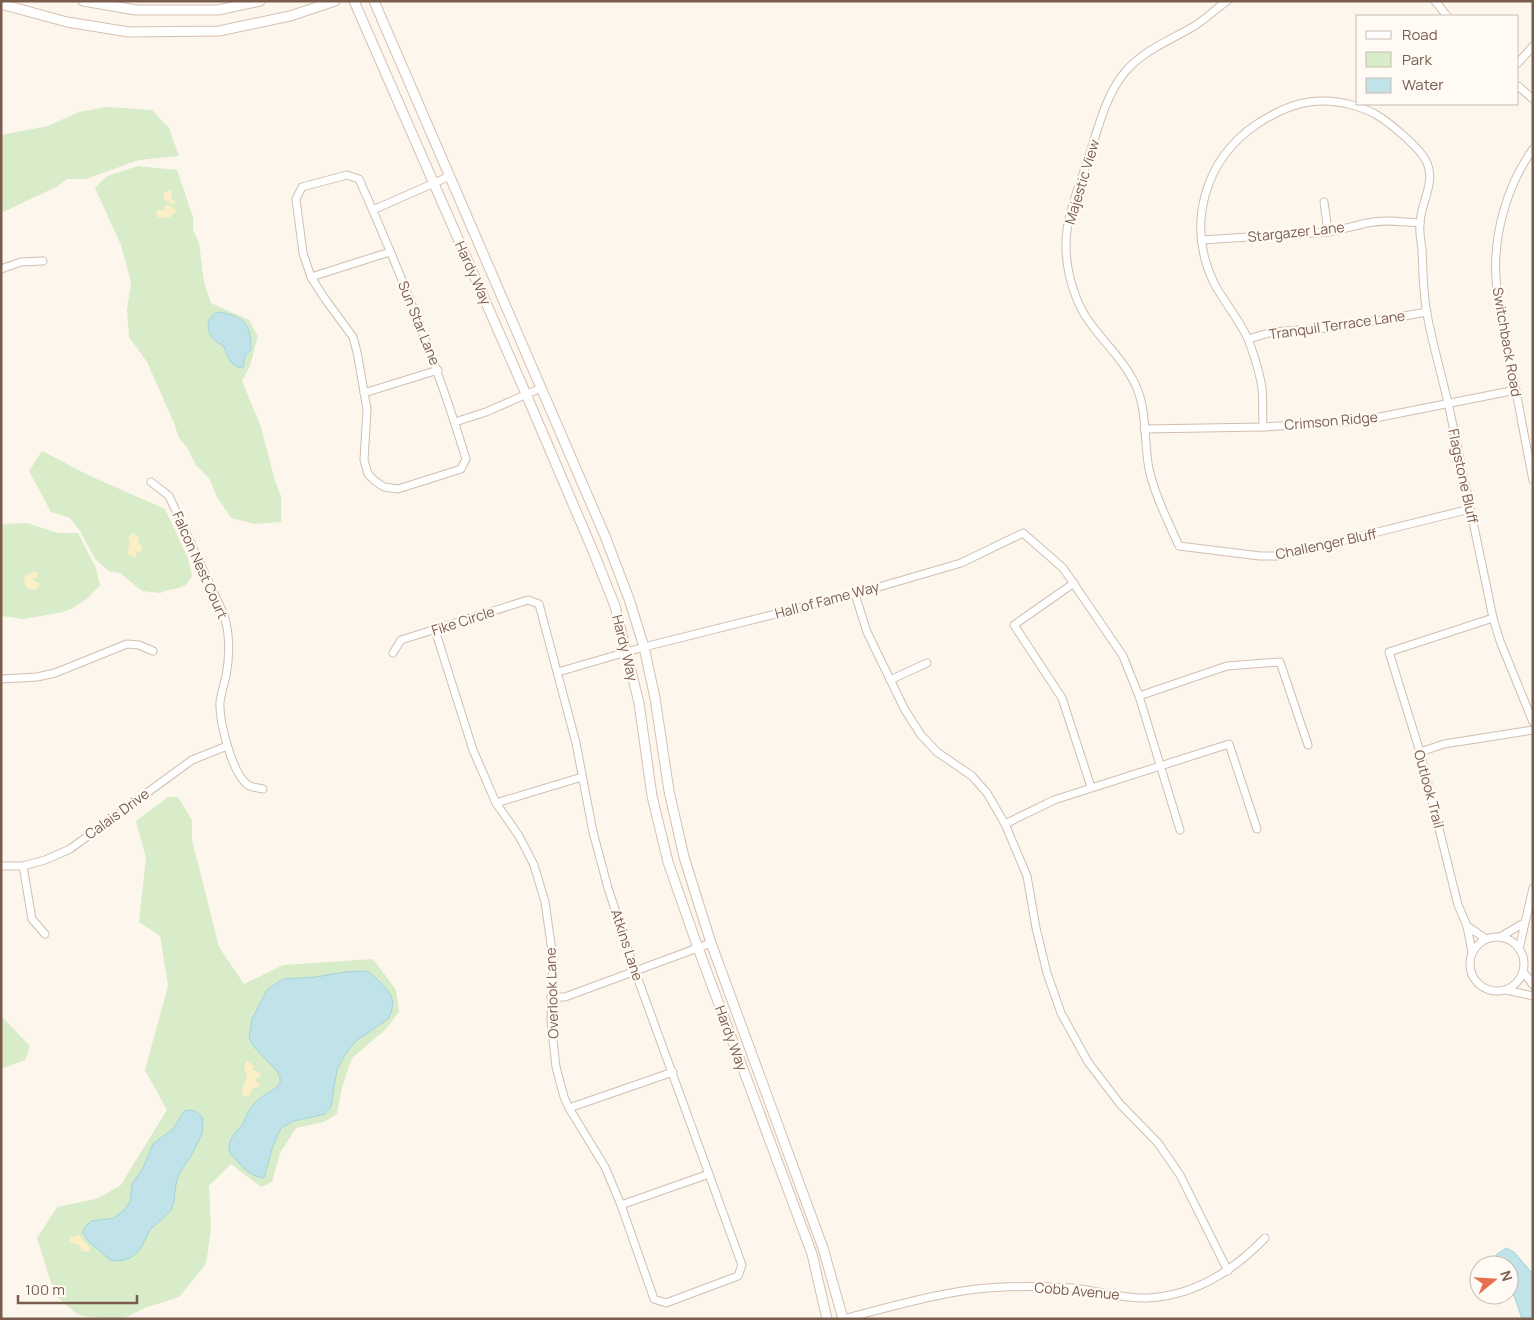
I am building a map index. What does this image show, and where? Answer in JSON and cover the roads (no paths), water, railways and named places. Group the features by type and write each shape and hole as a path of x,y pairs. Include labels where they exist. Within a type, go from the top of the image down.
{"main road":[{"path":"83,1 136,10 218,10 260,1"},
{"path":"1,4 67,22 129,32 219,30 290,16 335,1"},
{"name":"Hardy Way","path":"354,1 526,394 615,606 639,703 652,796 668,862 812,1254 827,1319"},
{"name":"Hardy Way","path":"374,1 605,536 629,599 644,647 655,698 669,791 684,857 711,943 824,1248 843,1319"}],"street":[{"name":"Majestic View","path":"1179,546 1157,493 1150,469 1138,393 1129,372 1099,336 1076,299 1070,279 1066,254 1067,230 1072,207 1109,97 1125,72 1147,52 1164,41 1191,28 1227,1"},
{"path":"1435,1 1447,15"},
{"path":"1519,62 1533,46"},
{"path":"1519,87 1533,100"},
{"name":"Flagstone Bluff","path":"1263,427 1261,383 1248,339 1215,284 1204,258 1200,226 1202,204 1218,163 1230,146 1247,131 1287,107 1303,102 1338,101 1357,106 1375,114 1420,152 1427,161 1430,173 1429,187 1420,223 1427,312 1493,618 1500,641 1533,722"},
{"name":"Switchback Road","path":"1533,149 1511,191 1502,217 1496,277 1500,314 1533,480"},
{"name":"Sun Star Lane","path":"311,276 302,253 296,199 302,187 347,175 359,179 420,321 438,370 466,459 461,469 398,488 384,487 375,482 368,474 364,460 367,409 364,393"},
{"path":"373,210 450,176"},
{"path":"1324,202 1328,232"},
{"name":"Stargazer Lane","path":"1202,240 1328,232 1388,221 1420,223"},
{"path":"390,252 311,276 325,299 353,337 364,393 438,370"},
{"path":"1,269 21,262 42,261"},
{"name":"Tranquil Terrace Lane","path":"1248,339 1272,332 1340,327 1427,312"},
{"path":"455,422 486,412 540,388"},
{"name":"Crimson Ridge","path":"1144,428 1263,427 1360,422 1516,390"},
{"name":"Falcon Nest Court","path":"150,482 169,496 228,627 230,648 220,702 227,746 240,774 248,785 263,789"},
{"name":"Challenger Bluff","path":"1179,546 1260,556 1282,556 1470,509"},
{"name":"Hall of Fame Way","path":"558,672 644,647 854,594 960,563 1023,532 1063,568 1074,583"},
{"path":"1091,787 1062,698 1014,625 1074,583 1123,656 1140,696 1180,830"},
{"path":"854,594 867,632 890,680 920,734 937,752 972,776 986,793 1006,824 1027,876 1036,928 1045,964 1062,1013 1088,1062 1120,1104 1158,1142 1180,1175 1228,1270"},
{"name":"Fike Circle","path":"393,653 401,640 528,600 539,604"},
{"name":"Atkins Lane","path":"539,604 576,743 598,851 608,888 635,971 742,1265 738,1276 666,1303 654,1299"},
{"name":"Outlook Trail","path":"1472,952 1467,926 1458,905 1420,752 1389,652 1493,618"},
{"name":"Overlook Lane","path":"435,630 473,750 496,803 519,836 534,865 545,902 553,958 551,1022 556,1067 568,1108 605,1167 654,1299"},
{"path":"1,679 37,677 55,673 127,644 139,645 153,652"},
{"path":"1140,696 1227,666 1280,662 1308,745"},
{"path":"890,680 926,663"},
{"path":"1420,752 1444,744 1533,730"},
{"path":"1006,824 1054,800 1229,744 1257,829"},
{"name":"Calais Drive","path":"1,866 23,866 45,860 70,849 192,760 227,746"},
{"path":"496,803 582,777"},
{"path":"23,866 32,919 45,934"},
{"path":"1519,949 1533,888"},
{"path":"1524,923 1500,937 1486,939 1476,946 1472,952 1470,970 1473,978 1487,990 1505,990 1533,996"},
{"path":"1467,926 1486,939"},
{"path":"1500,937 1514,943 1523,959 1523,971 1518,981 1505,990"},
{"path":"551,997 565,997 711,943"},
{"path":"1523,971 1533,985"},
{"path":"568,1108 673,1072"},
{"path":"620,1204 709,1174"},
{"name":"Cobb Avenue","path":"843,1319 940,1296 987,1288 1036,1286 1072,1288 1146,1298 1167,1295 1202,1286 1251,1253 1265,1238"}],"water":[{"path":"218,312 238,318 249,329 251,350 245,356 243,368 232,364 224,347 213,339 209,331 210,318"},
{"path":"367,971 388,991 393,1001 388,1019 356,1041 345,1055 337,1069 331,1107 325,1114 294,1121 281,1128 273,1146 264,1178 254,1175 245,1169 230,1153 229,1144 252,1106 280,1084 280,1076 255,1048 249,1038 252,1019 267,990 283,979"},
{"path":"184,1111 195,1111 202,1117 202,1134 179,1174 171,1210 150,1230 139,1251 130,1258 119,1261 110,1260 89,1242 83,1233 85,1227 91,1221 114,1218 123,1211 130,1202 132,1184 143,1168 153,1144 173,1129"},
{"path":"1506,1248 1517,1255 1496,1255"},
{"path":"1519,1258 1533,1274 1533,1319 1522,1319 1517,1305 1519,1305"}]}
